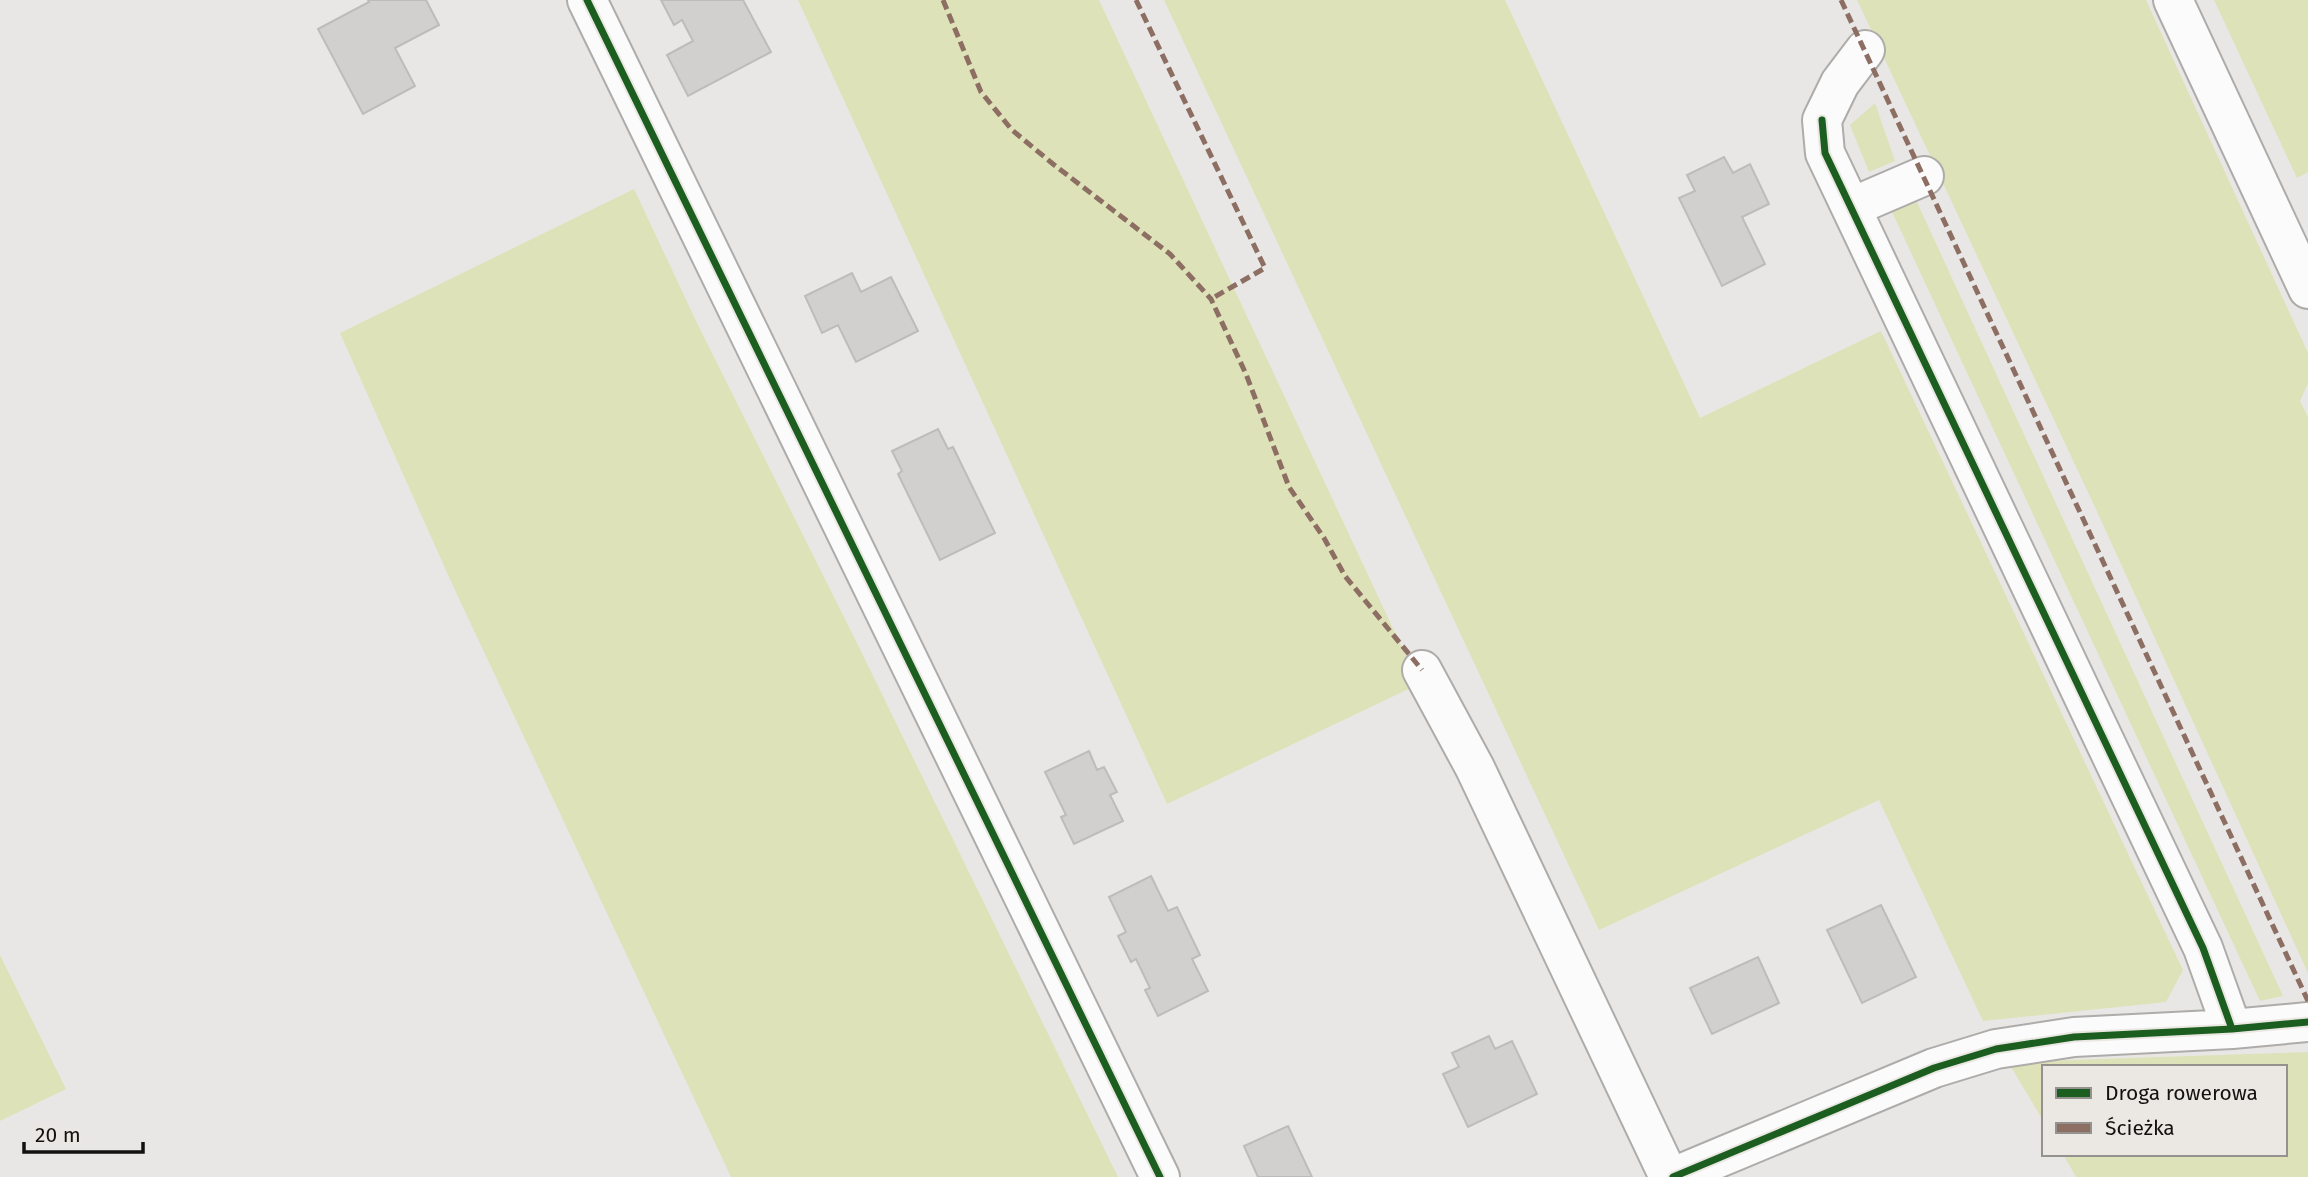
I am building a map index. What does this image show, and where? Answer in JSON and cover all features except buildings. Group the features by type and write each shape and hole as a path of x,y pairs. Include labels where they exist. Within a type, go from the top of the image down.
{"street":[{"path":"587,0 1160,1177"},
{"path":"2173,0 2308,289"},
{"path":"1865,50 1840,83 1822,120 1825,153 2203,948 2232,1029"},
{"path":"1852,207 1924,176"},
{"path":"1422,670 1475,768 1671,1177 1934,1068 1996,1049 2074,1037 2232,1029 2308,1022"}],"green space":[{"path":"798,0 1099,0 1419,684 1167,804"},
{"path":"1164,0 1505,0 1700,418 1881,331 2183,970 2166,1002 1983,1021 1879,800 1599,930"},
{"path":"1857,0 2146,0 2308,353 2308,383 2300,401 2308,417 2308,973 2093,503"},
{"path":"2214,0 2308,0 2308,172 2297,178"},
{"path":"1875,103 1895,161 1869,172 1850,125"},
{"path":"634,189 698,325 1118,1177 731,1177 453,586 340,333"},
{"path":"1916,200 2283,996 2260,1001 1892,212"},
{"path":"0,955 66,1089 0,1121"},
{"path":"2308,1052 2308,1177 2076,1177 2064,1156 2287,1156 2287,1065 2042,1065 2042,1119 2008,1062"}],"marked path":[{"path":"943,0 981,92 1012,130 1170,254 1211,299 1246,374 1289,487 1324,538 1345,576 1422,670"},
{"path":"1136,0 1265,268 1211,299"},
{"path":"1841,0 2308,1001"}],"cycle path":[{"path":"587,0 1160,1177"},
{"path":"1822,120 1825,153 2203,948 2232,1029"},
{"path":"1673,1177 1934,1068 1996,1049 2074,1037 2232,1029 2308,1022"}]}
